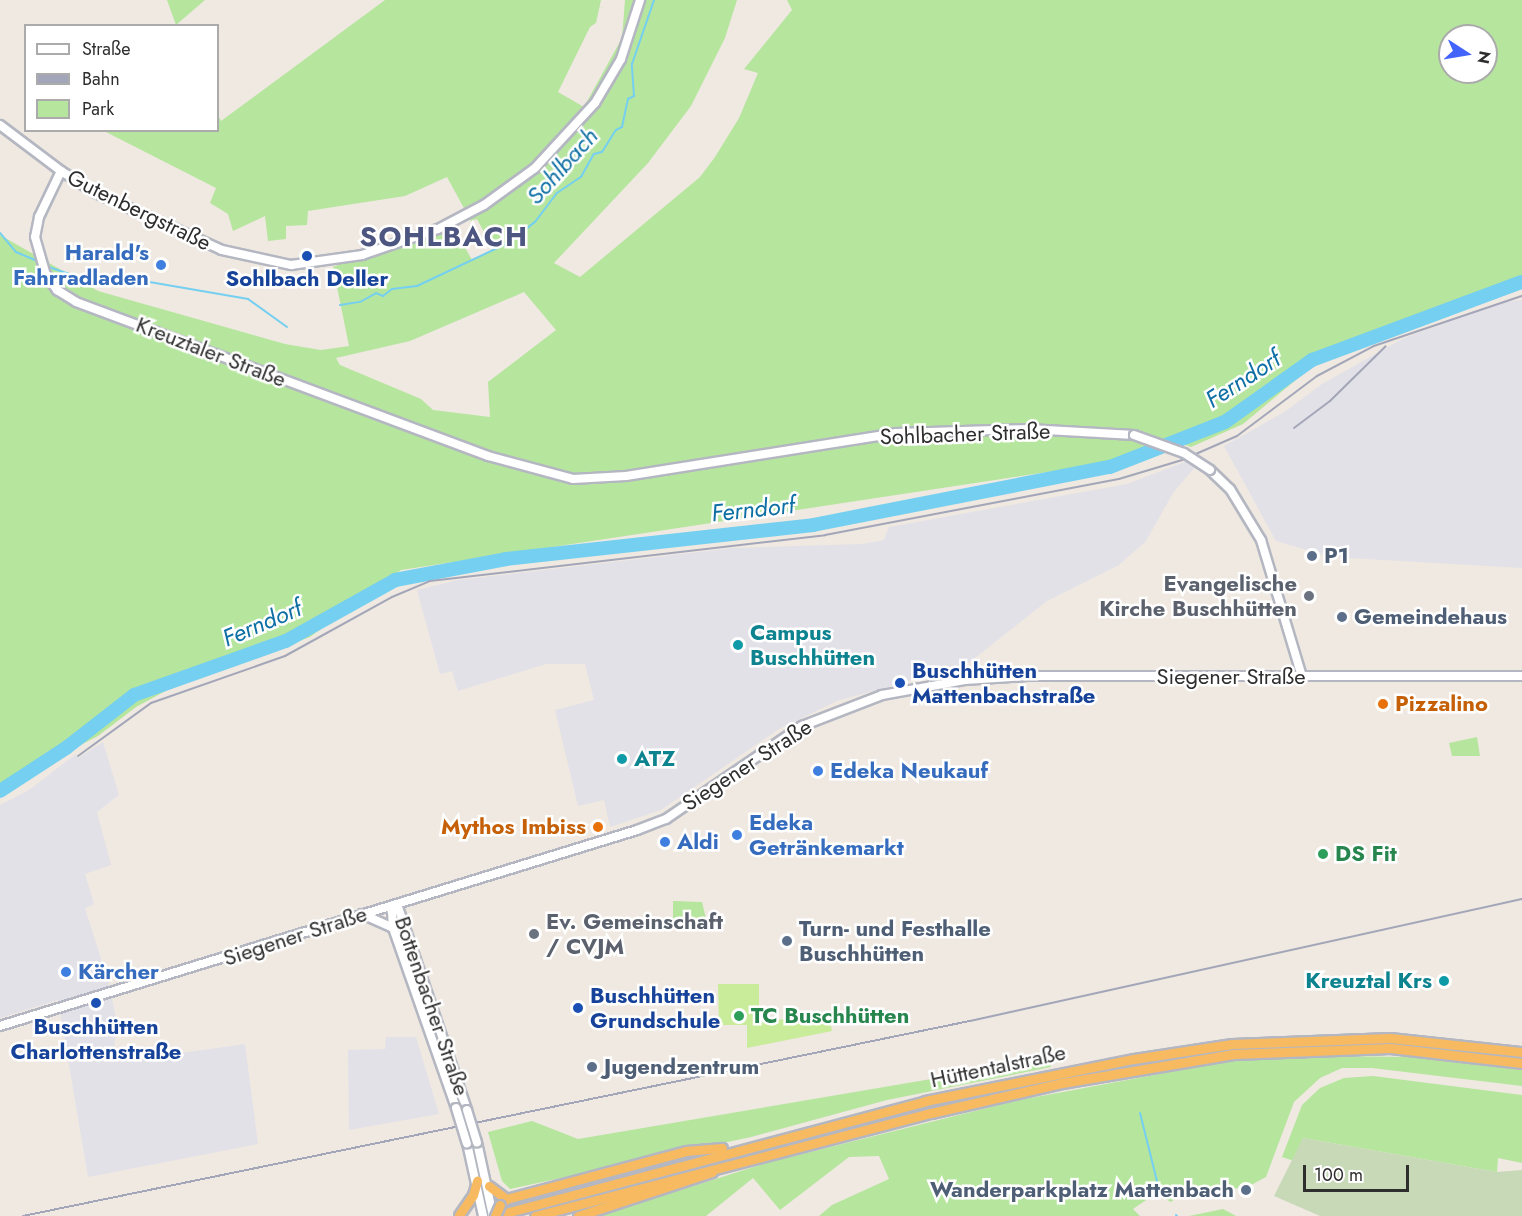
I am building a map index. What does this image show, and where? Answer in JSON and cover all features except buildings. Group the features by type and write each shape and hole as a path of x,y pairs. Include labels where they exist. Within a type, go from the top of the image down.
{"highway":[{"name":"Hüttentalstraße","path":"490,1211 746,1146 1060,1072 1233,1049 1390,1038 1522,1052"},
{"name":"Hüttentalstraße","path":"535,1216 742,1159 1062,1083 1233,1049 1390,1048 1522,1063"},
{"path":"489,1186 490,1211 686,1152 746,1146"},
{"path":"578,1216 689,1183 742,1159"},
{"path":"448,1216 462,1215 477,1181"}],"main road":[{"name":"Siegener Straße","path":"0,1026 246,954 360,914 666,819 802,726 882,695 965,680 1027,676 1522,676"}],"street":[{"name":"Gutenbergstraße","path":"0,125 61,171 187,237 261,260 314,264 391,247 438,230 484,205 535,168 595,103 621,59 640,0"},
{"name":"Kreuztaler Straße","path":"61,171 39,217 36,237 45,273 57,290 76,302 488,456"},
{"name":"Sohlbacher Straße","path":"488,456 573,479 626,476 896,433 1029,429 1134,435 1184,453 1210,471 1230,489 1261,540 1302,677"},
{"name":"Bottenbacher Straße","path":"397,904 392,911 393,927 456,1108 477,1181 490,1211"},
{"name":"Bottenbacher Straße","path":"397,904 477,1142 489,1186 490,1211"},
{"path":"360,914 393,927"}],"shaded area":[{"path":"1522,300 1522,568 1331,557 1276,541 1224,446 1286,411 1322,384 1404,338 1504,302"},
{"path":"1187,461 1195,467 1173,493 1146,541 1119,565 1047,601 966,665 837,701 779,729 661,810 610,827 604,800 578,806 555,710 594,700 585,664 546,664 458,691 452,671 440,674 417,590 458,580 733,548 863,544 884,540 889,527 1127,484"},
{"path":"103,742 119,795 97,812 111,865 85,874 94,904 85,908 109,984 117,1023 114,1046 124,1061 245,1044 258,1144 88,1177 58,1000 0,1018 0,805 29,790 76,754 78,758"},
{"path":"386,1037 416,1037 439,1114 349,1130 348,1050 385,1049"}],"green space":[{"path":"167,0 205,0 177,24"},
{"path":"385,0 601,0 596,23 590,27 558,92 584,107 622,38 625,0 737,0 725,38 691,106 648,163 554,263 580,277 700,177 715,157 739,118 758,73 744,69 792,10 787,0 1522,0 1522,288 1316,363 1243,424 1191,447 1172,440 1107,463 401,570 310,637 171,688 136,707 98,736 0,787 0,235 98,291 285,344 321,350 349,346 333,267 449,219 472,260 493,249 477,219 471,221 447,177 405,196 308,211 307,225 286,226 286,239 268,241 265,216 233,231 228,214 210,203 216,188 106,132 219,132 219,117 221,121","holes":["524,292 556,330 488,382 490,417 433,410 421,399 340,365 336,358 410,341"]},
{"path":"1477,737 1480,756 1452,756 1449,743"},
{"path":"673,901 702,902 707,923 673,923"},
{"name":"TC Buschhütten","path":"718,984 759,984 759,1023 828,1012 832,1031 747,1048 747,1025 719,1025"},
{"path":"1319,1056 1416,1057 1522,1070 1522,1086 1372,1068 1342,1068 1320,1078 1294,1102 1266,1177 1251,1185 1199,1197 1177,1197 1171,1202 1155,1194 1133,1209 1140,1216 819,1216 832,1205 889,1179 879,1156 849,1157 780,1210 753,1178 706,1216 598,1216 766,1163 1015,1101 1229,1061"},
{"path":"1049,1059 1051,1067 887,1100 751,1137 510,1189 502,1181 488,1132 532,1121 578,1139"},
{"path":"1373,1076 1522,1095 1522,1163 1498,1158 1497,1172 1303,1138 1294,1161 1282,1157 1302,1105 1320,1088 1344,1078"},
{"path":"1303,1138 1497,1172 1522,1170 1522,1216 1320,1216 1274,1196"},
{"path":"1223,1209 1236,1216 1189,1216"}],"waterway":[{"name":"Sohlbach","path":"340,305 360,302 376,293 383,296 392,289 417,286 510,242 535,222 557,193 581,177 594,154 602,152 616,130 622,127 628,99 634,96 632,64 654,0"},
{"name":"Sohlbach","path":"0,233 16,252 39,262"},
{"name":"Sohlbach","path":"46,266 101,285 132,279 248,299 287,327"},
{"name":"Ferndorf","path":"0,791 66,748 134,695 286,641 395,580 506,559 813,525 1110,467 1225,422 1312,360 1522,282"},
{"path":"1140,1113 1160,1193"}],"railway":[{"path":"78,756 151,703 285,656 392,597 430,581 825,535 1119,479 1182,460 1237,436 1317,376 1374,346 1522,296"},
{"path":"1294,428 1330,401 1386,346"},
{"path":"23,1216 970,1021 1522,899"}],"place":[{"name":"Sohlbach Deller","path":"307,256"},
{"name":"Harald's Fahrradladen","path":"161,265"},
{"name":"P1","path":"1312,556"},
{"name":"Evangelische Kirche Buschhütten","path":"1309,596"},
{"name":"Gemeindehaus","path":"1342,617"},
{"name":"Campus Buschhütten","path":"738,645"},
{"name":"Buschhütten Mattenbachstraße","path":"900,683"},
{"name":"Pizzalino","path":"1383,704"},
{"name":"ATZ","path":"622,759"},
{"name":"Edeka Neukauf","path":"818,771"},
{"name":"Mythos Imbiss","path":"598,827"},
{"name":"Edeka Getränkemarkt","path":"737,835"},
{"name":"Aldi","path":"665,842"},
{"name":"DS Fit","path":"1323,854"},
{"name":"Ev. Gemeinschaft / CVJM","path":"534,934"},
{"name":"Turn- und Festhalle Buschhütten","path":"787,941"},
{"name":"Kärcher","path":"66,972"},
{"name":"Kreuztal Krs","path":"1444,981"},
{"name":"Buschhütten Charlottenstraße","path":"96,1003"},
{"name":"Buschhütten Grundschule","path":"578,1008"},
{"name":"TC Buschhütten","path":"739,1016"},
{"name":"Jugendzentrum","path":"592,1067"},
{"name":"Wanderparkplatz Mattenbach","path":"1246,1190"}],"district":[{"name":"SOHLBACH","path":"444,237"}]}
